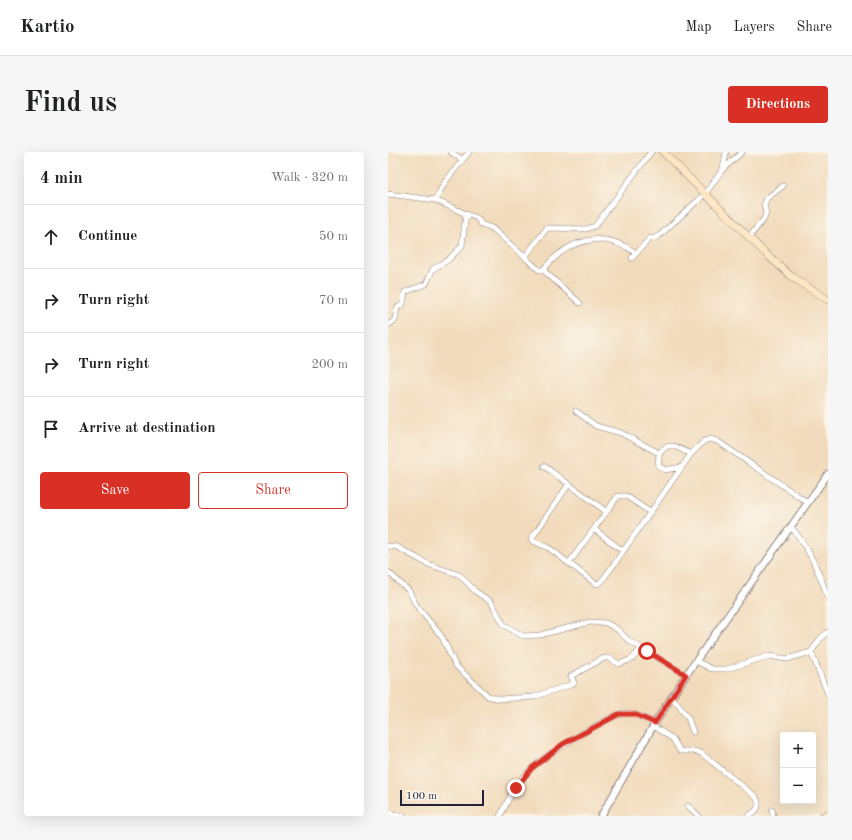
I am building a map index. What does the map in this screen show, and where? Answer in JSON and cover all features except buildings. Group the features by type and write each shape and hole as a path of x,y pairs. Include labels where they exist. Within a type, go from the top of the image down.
{"main road":[{"path":"663,152 749,237 791,276 828,300"},
{"path":"823,816 828,814"}],"street":[{"path":"451,152 463,160"},
{"path":"436,200 446,182 469,152"},
{"path":"525,257 547,228 589,229 595,226 651,152"},
{"path":"723,169 726,152"},
{"path":"632,258 650,238 655,238 660,235 705,194 723,169 742,152"},
{"path":"749,237 764,219 766,213 764,205 767,198 783,186"},
{"path":"388,194 436,200 476,218 481,224 492,228 539,270 543,270 580,302"},
{"path":"388,324 394,320 397,308 403,304 405,292 426,284 432,269 448,260 462,246 466,214"},
{"path":"589,229 590,239"},
{"path":"543,270 553,257 580,241 590,239 600,239 615,243 629,248 636,253"},
{"path":"576,411 596,426 621,433 659,453"},
{"path":"569,484 532,536 532,539 534,542 549,548 596,584 600,583 691,454 704,441 710,439 717,441 807,502"},
{"path":"682,467 665,470 659,466 659,453 668,446 674,446 691,454"},
{"path":"544,466 607,512"},
{"path":"601,816 654,724 686,675 828,474"},
{"path":"569,563 618,496 622,495 650,512"},
{"path":"791,528 799,537 814,560 828,597"},
{"path":"594,529 623,551"},
{"path":"388,546 397,547 428,564 460,575 475,591 487,598 495,606 504,625 523,636 540,635 590,622 606,623 617,628 628,640 686,675"},
{"path":"388,572 409,591 416,605 442,637 455,665 484,693 492,698 515,699 533,697 553,692 573,684 574,683 571,676 604,658 609,658 619,664 632,659 639,651 647,651"},
{"path":"696,661 712,669 727,669 768,656 787,659 811,652 820,639 828,632"},
{"path":"811,652 828,694"},
{"path":"672,698 688,718 693,732"},
{"path":"500,816 516,788 532,768 563,744 619,714 634,714 654,724 673,739 680,751 693,750 700,753 756,797 759,802 756,813 748,816"},
{"path":"688,806 699,816"},
{"path":"388,813 403,816"}],"route":[{"path":"516,788 532,768 563,744 619,714 634,714 655,723 686,675 647,651"}]}
